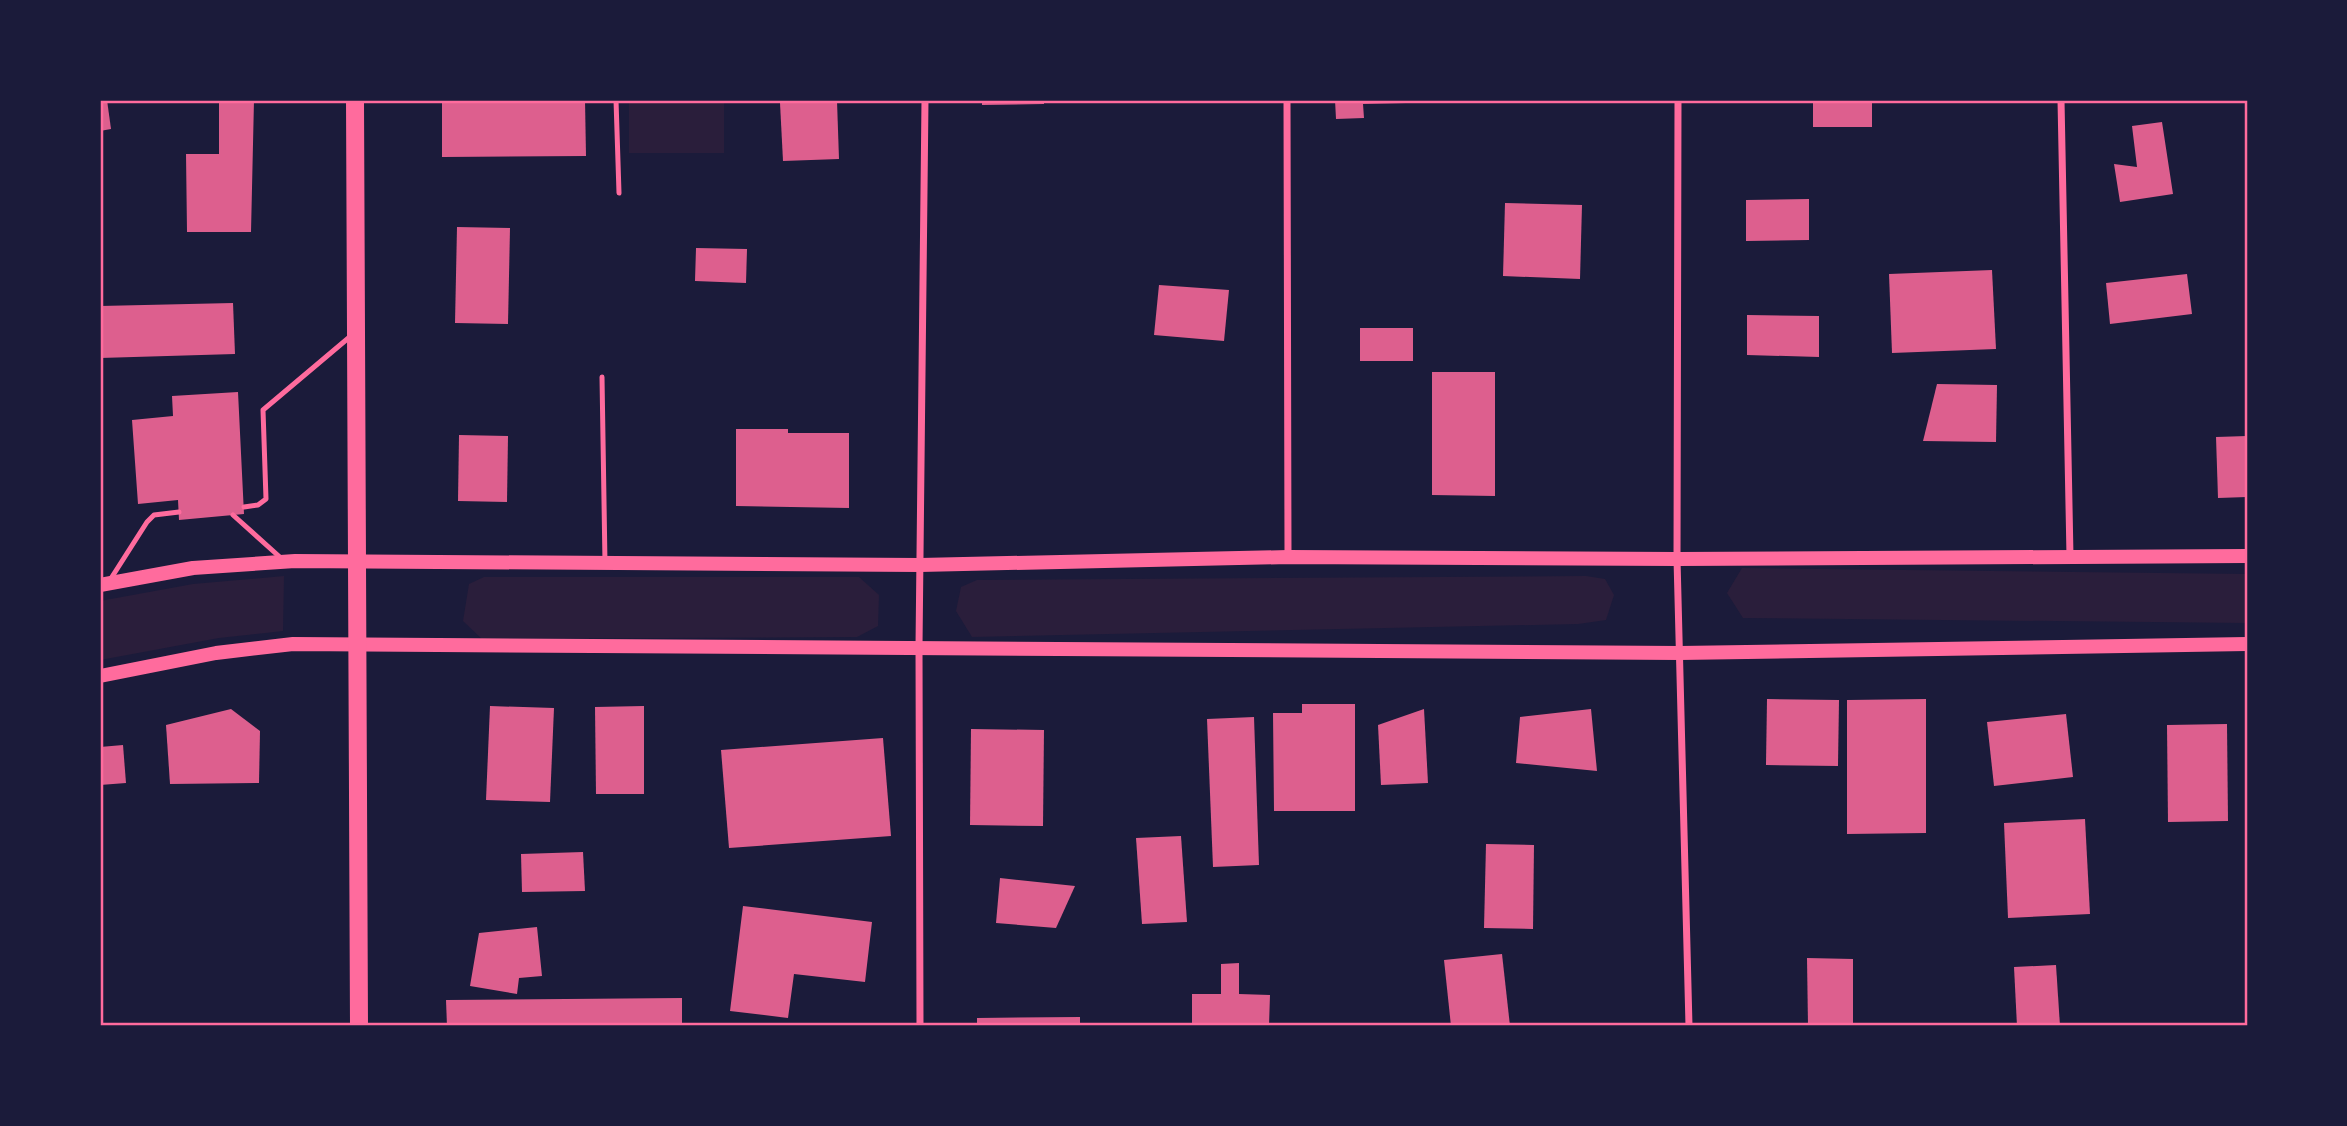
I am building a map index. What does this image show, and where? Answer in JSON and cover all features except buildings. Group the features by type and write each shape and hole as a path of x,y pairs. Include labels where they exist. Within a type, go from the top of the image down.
{"main road":[{"path":"355,100 359,1026"},
{"path":"104,584 193,568 285,561 359,560 920,565 1288,557 1677,559 2247,556"},
{"path":"100,676 216,653 293,644 1680,653 2247,644"}],"street":[{"path":"920,1026 919,646 925,100"},
{"path":"1287,100 1288,557"},
{"path":"1678,100 1677,559 1689,1026"},
{"path":"2060,100 2070,556"}],"lane":[{"path":"616,100 619,193"},
{"path":"244,507 258,505 266,499 261,423 263,410 357,331"},
{"path":"602,377 605,564"},
{"path":"104,584 154,514 179,512"},
{"path":"233,515 285,561"}],"shaded area":[{"path":"629,100 724,100 724,153 629,153"},
{"path":"1742,568 2247,574 2247,623 1743,618 1727,593"},
{"path":"284,576 283,631 219,638 100,660 100,601 193,584"},
{"path":"1586,576 1605,579 1614,595 1606,620 1578,624 972,637 956,611 961,587 977,580"},
{"path":"484,577 859,577 879,595 878,626 857,637 482,639 463,621 469,584"}]}
